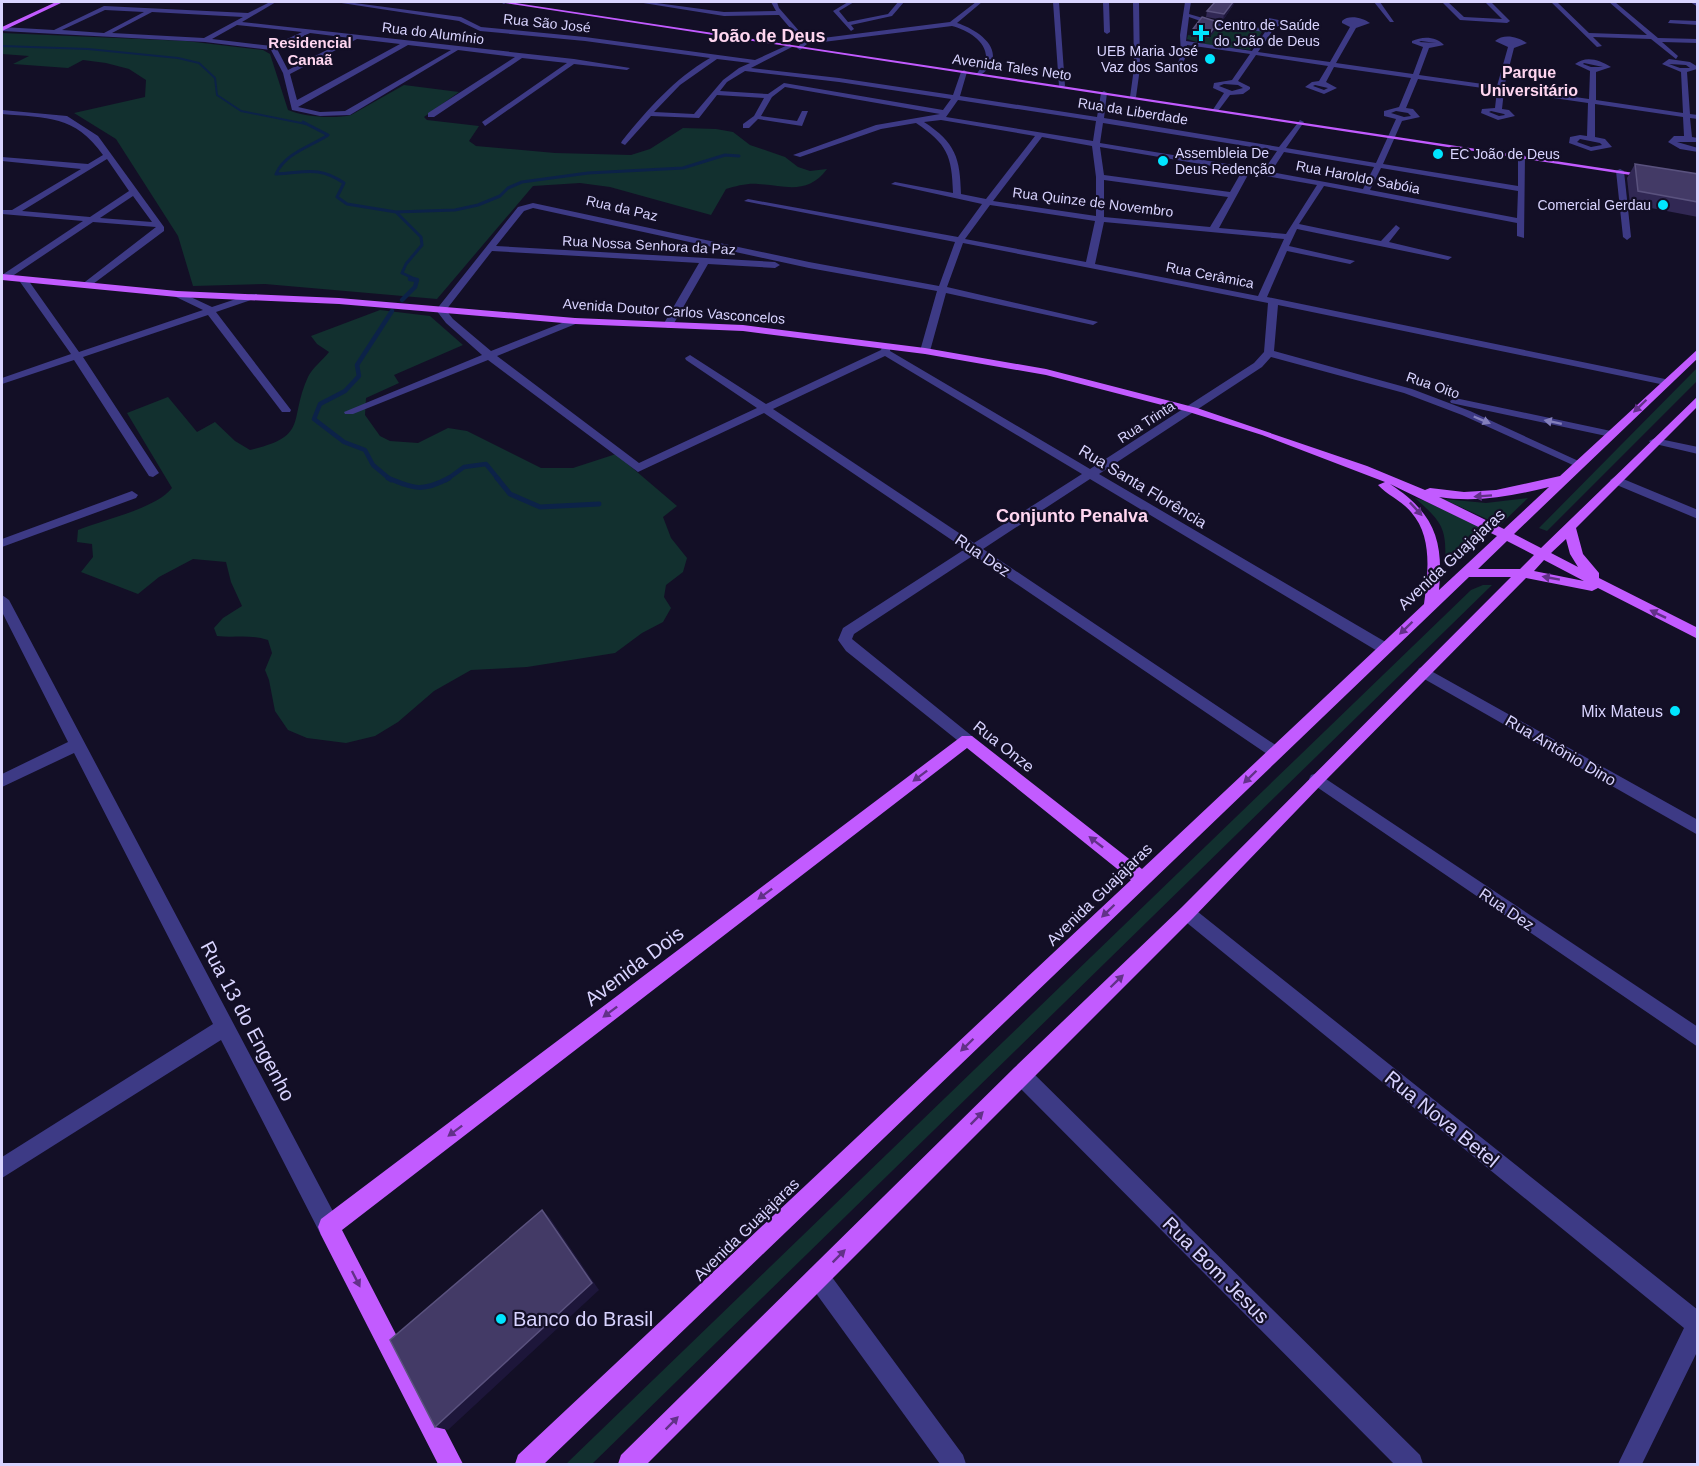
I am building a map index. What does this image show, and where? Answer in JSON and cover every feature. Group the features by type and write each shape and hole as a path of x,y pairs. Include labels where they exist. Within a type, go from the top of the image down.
{"main road":[{"path":"2,28 52,2"},
{"path":"2,28 60,2"},
{"name":"Avenida Tales Neto","path":"503,2 790,46 802,45 964,72 1664,178"},
{"name":"Avenida Doutor Carlos Vasconcelos","path":"3,277 177,294 254,296 575,321 752,329 886,349 925,351 1046,372 1193,410 1331,457 1413,489 1505,534 1618,595"},
{"name":"Avenida Guajajaras","path":"527,1464 1698,351"},
{"path":"630,1464 1021,1075 1187,914 1317,779 1698,399"},
{"name":"Avenida Doutor Carlos Vasconcelos","path":"1331,457 1390,489 1413,505 1427,522 1435,548 1431,604"},
{"path":"1413,489 1457,496 1482,497 1509,493 1560,480"},
{"path":"1570,526 1573,547 1583,566 1618,595"},
{"path":"1464,573 1523,573 1573,582 1618,595 1698,634"},
{"name":"Rua Onze","path":"967,740 1142,879"},
{"name":"Avenida Dois","path":"329,1227 967,740"},
{"name":"Rua 13 do Engenho","path":"329,1227 451,1464"}],"street":[{"path":"205,40 273,2"},
{"name":"Rua São José","path":"338,2 461,19 480,29 574,38 756,62"},
{"path":"640,2 711,12 780,13"},
{"path":"774,2 802,45 952,24 962,25 982,41 990,53 989,62 978,74"},
{"path":"845,2 851,2"},
{"path":"851,2 836,11 857,36"},
{"path":"846,24 890,15 901,2"},
{"path":"952,24 979,2"},
{"path":"1056,2 1057,42 1062,86"},
{"path":"1106,2 1107,32"},
{"path":"1134,97 1139,62 1135,38 1136,2"},
{"path":"1179,65 1184,54 1188,2"},
{"path":"1316,2 1317,11"},
{"path":"1377,2 1392,21"},
{"path":"1445,2 1460,18 1507,21"},
{"path":"1488,2 1507,21 1510,26 1505,29 1510,36"},
{"path":"1554,2 1599,46"},
{"path":"1612,2 1676,57"},
{"path":"711,12 718,7"},
{"path":"53,32 104,8 249,15"},
{"path":"105,35 152,10"},
{"path":"1186,18 1271,28 1234,82"},
{"path":"1670,22 1698,23"},
{"name":"Rua do Alumínio","path":"236,23 627,68"},
{"path":"1322,84 1354,25"},
{"path":"2,28 205,40 273,48 310,31"},
{"path":"1589,35 1698,41"},
{"path":"286,73 358,36"},
{"path":"295,104 408,42"},
{"path":"1184,43 1256,51 1698,115"},
{"path":"649,114 698,115 725,81 741,69 790,46"},
{"path":"1402,110 1427,46"},
{"path":"1498,110 1511,46"},
{"path":"273,48 286,73 295,108 301,111 347,113 458,48"},
{"path":"431,115 522,55"},
{"path":"625,143 684,76 717,56"},
{"path":"485,124 574,61"},
{"name":"Rua da Liberdade","path":"741,69 839,80 1101,120 1520,189"},
{"path":"1591,138 1593,69"},
{"path":"1684,70 1688,138"},
{"path":"797,155 866,131 901,122 944,116 956,98 964,72"},
{"path":"1220,82 1234,82 1247,86 1247,90 1229,92 1215,85 1220,82"},
{"name":"Rua Haroldo Sabóia","path":"769,96 784,85 1039,136 1266,173 1520,221"},
{"path":"1215,109 1229,92"},
{"path":"717,93 769,96 757,117 746,126"},
{"path":"1090,266 1100,219 1100,177 1096,145 1104,93"},
{"path":"1402,110 1416,116 1412,119 1399,119 1390,116 1387,112 1402,110"},
{"path":"2,112 64,118 95,138 161,229 86,285"},
{"path":"757,117 801,124 805,113"},
{"path":"1365,192 1393,137 1399,119"},
{"path":"918,121 950,145 957,195"},
{"path":"1266,173 1300,122"},
{"path":"925,351 942,289 960,240 1014,165 1039,136"},
{"path":"1580,137 1591,138 1608,145 1606,149 1591,149 1576,145 1572,141 1580,137"},
{"path":"1698,140 1674,138 1672,142 1698,150"},
{"path":"1591,149 1591,167"},
{"path":"2,220 107,156"},
{"path":"1521,236 1522,157"},
{"path":"2,159 90,166"},
{"path":"1213,230 1246,170"},
{"path":"1620,171 1627,237"},
{"path":"1100,177 1232,195"},
{"name":"Rua Quinze de Novembro","path":"895,184 989,202 1100,219 1289,237"},
{"path":"1261,299 1294,226 1322,184"},
{"path":"3,277 134,191"},
{"name":"Rua Cerâmica","path":"748,201 795,208 1261,299 1665,382"},
{"name":"Rua da Paz","path":"441,310 521,209 541,205 809,265 942,289 1093,322"},
{"path":"2,212 158,225"},
{"path":"1294,226 1448,256"},
{"path":"1384,243 1396,228"},
{"name":"Rua Nossa Senhora da Paz","path":"488,248 704,262 809,265"},
{"path":"1284,248 1350,261"},
{"path":"668,325 704,262"},
{"path":"23,279 32,295 77,356 153,473"},
{"path":"177,294 210,310 286,410"},
{"path":"2,381 254,296"},
{"path":"1269,353 1273,302"},
{"path":"441,310 445,319 638,468 766,409 886,349"},
{"path":"349,412 575,321"},
{"name":"Rua Santa Florência","path":"886,349 1091,475 1384,648"},
{"name":"Rua Oito","path":"1269,353 1408,391 1466,413 1579,464"},
{"name":"Rua Trinta","path":"845,640 848,632 1193,410 1258,365 1269,353"},
{"name":"Rua Dez","path":"690,358 1275,752"},
{"path":"1408,391 1611,434"},
{"path":"1655,441 1698,451"},
{"path":"1616,480 1698,515"},
{"path":"2,543 132,495"},
{"name":"Rua 13 do Engenho","path":"2,600 329,1227"},
{"name":"Rua Onze","path":"845,640 967,740"},
{"name":"Rua Antônio Dino","path":"1424,672 1698,828"},
{"path":"2,781 77,745"},
{"name":"Rua Dez","path":"1317,779 1698,1038"},
{"name":"Rua Nova Betel","path":"1187,914 1697,1325"},
{"path":"2,1168 225,1027"},
{"name":"Rua Bom Jesus","path":"1021,1075 1411,1464"},
{"path":"818,1277 954,1464"},
{"path":"1630,1464 1697,1325"}],"green space":[{"path":"1218,25 1262,32 1250,50 1203,44 1187,39 1188,35 1209,38"},
{"path":"2,33 186,41 263,50 270,54 288,110 310,116 351,115 404,85 459,92 424,117 427,120 479,126 469,141 476,146 555,153 631,155 650,149 683,128 716,129 733,132 750,145 785,157 798,167 810,171 827,169 812,183 804,186 750,184 726,189 711,215 610,187 580,183 533,186 437,299 265,284 193,286 178,236 116,139 74,113 145,97 146,80 129,69 83,60 68,68 13,64 29,56 2,54"},
{"path":"380,310 430,316 463,345 394,375 399,383 366,398 365,415 380,436 390,441 418,443 448,428 467,431 541,468 573,468 616,454 677,506 663,517 671,538 687,558 683,572 666,585 664,597 671,608 663,622 642,633 615,653 527,667 471,670 434,691 398,722 375,736 346,743 307,738 288,730 275,711 265,670 272,653 268,640 217,636 214,628 223,618 242,606 231,582 226,562 193,559 159,577 138,594 81,572 93,557 92,544 77,542 78,530 142,508 172,488 127,413 168,397 197,432 215,422 235,441 250,450 269,445 282,439 294,425 308,377 329,352 317,344 311,336"},
{"path":"1697,368 1697,381 1547,531 1539,528"},
{"path":"1415,498 1491,532 1450,568 1445,564 1445,542 1441,526"},
{"path":"1528,498 1500,525 1443,499 1486,503"},
{"path":"1483,585 1492,585 592,1464 566,1464 1471,590"}],"building":[{"path":"1215,2 1233,2 1224,14 1207,11"},
{"path":"1202,17 1218,22 1211,32 1193,29"},
{"path":"1635,164 1698,174 1698,202 1638,191"},
{"name":"Banco do Brasil","path":"542,1210 592,1283 435,1427 390,1340"}],"waterway":[{"path":"2,46 88,49 178,58 199,63 215,78 217,95 241,111 306,124"},
{"path":"303,122 328,135 285,161 276,174 311,171 326,174 344,183 337,197 347,204 396,212"},
{"path":"396,212 455,210 478,205 500,196 508,188 522,182 588,173 683,168 725,155 739,156"},
{"path":"396,212 421,237 422,245 406,264 402,273 417,280"},
{"path":"410,279 417,280"},
{"path":"402,300 415,287 417,280"},
{"path":"389,478 373,465 365,450 344,442 314,419 320,404 345,391 359,376 357,365 392,311"},
{"path":"448,478 464,467 486,464 499,480"},
{"path":"389,478 412,487 425,487 448,478"},
{"path":"497,478 510,494 540,507 599,504"}],"place":[{"name":"Centro de Saúde do João de Deus","path":"1201,33"},
{"name":"UEB Maria José Vaz dos Santos","path":"1210,59"},
{"name":"EC João de Deus","path":"1438,154"},
{"name":"Assembleia De Deus Redenção","path":"1163,161"},
{"name":"Comercial Gerdau","path":"1663,205"},
{"name":"Mix Mateus","path":"1675,711"},
{"name":"Banco do Brasil","path":"501,1319"}],"district":[{"name":"João de Deus","path":"767,36"},
{"name":"Residencial Canaã","path":"310,52"},
{"name":"Parque Universitário","path":"1529,81"},
{"name":"Conjunto Penalva","path":"1072,516"}]}
